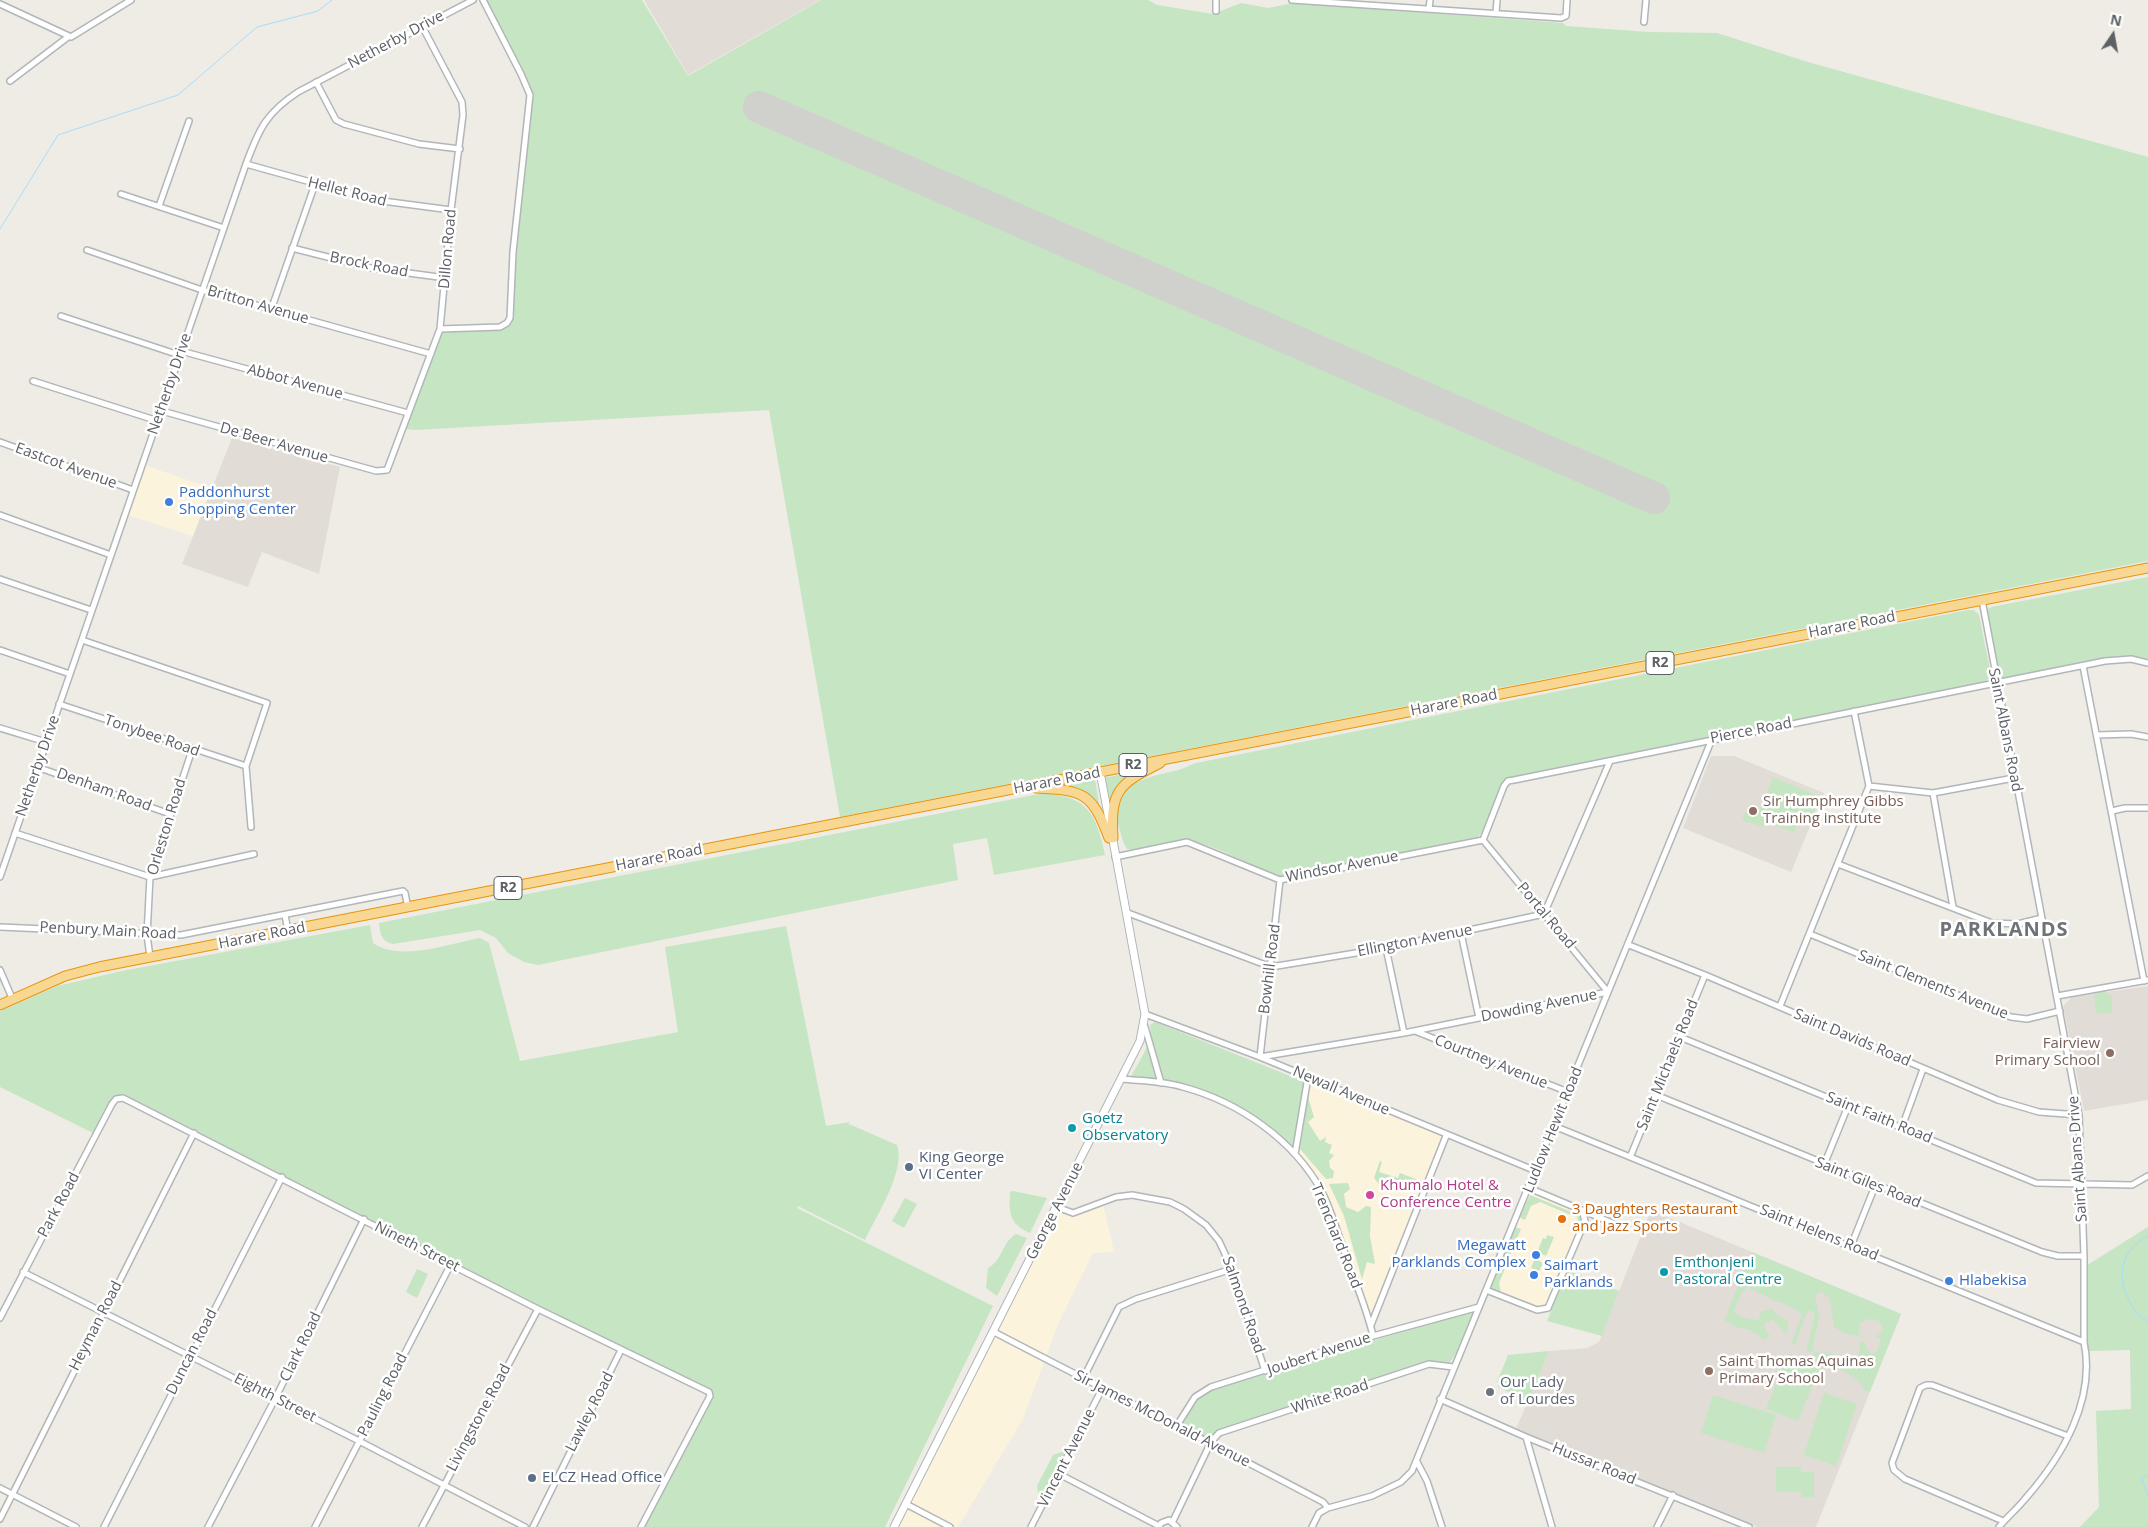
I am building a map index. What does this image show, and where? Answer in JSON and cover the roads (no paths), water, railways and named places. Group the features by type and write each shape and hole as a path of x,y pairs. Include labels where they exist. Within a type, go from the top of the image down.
{"highway":[{"name":"Harare Road","path":"0,1005 12,998 65,976 150,957 2148,568"},
{"path":"1111,838 1112,808 1119,790 1132,778 1171,757"},
{"path":"1021,787 1050,789 1078,794 1099,810 1111,838"}],"main road":[{"name":"George Avenue","path":"894,1527 1135,1056 1145,1027 1145,1014 1128,914 1098,773"}],"street":[{"path":"10,80 68,37 75,36 131,0"},
{"name":"Netherby Drive","path":"0,875 257,133 265,120 286,100 316,82 473,0"},
{"path":"440,328 500,327 507,323 510,318 513,252 530,95 522,74 483,0"},
{"path":"1216,0 1216,11"},
{"path":"1292,0 1361,2 1429,9 1561,18 1566,16 1567,0"},
{"path":"1429,9 1430,0"},
{"path":"1496,14 1497,0"},
{"path":"1644,22 1646,0"},
{"path":"0,4 68,37"},
{"name":"Dillon Road","path":"386,471 440,328 451,210 460,149 463,105 422,26"},
{"path":"316,82 336,120 344,124 419,144 460,149"},
{"path":"159,206 189,121"},
{"name":"Hellet Road","path":"246,164 384,202 451,210"},
{"path":"270,310 315,184"},
{"path":"121,194 224,228"},
{"name":"Brock Road","path":"292,248 371,268 446,278"},
{"name":"Britton Avenue","path":"87,250 202,290 431,354"},
{"name":"Abbot Avenue","path":"61,316 180,353 408,413"},
{"path":"33,380 158,421"},
{"name":"De Beer Avenue","path":"162,411 297,450 376,471 386,471"},
{"name":"Eastcot Avenue","path":"0,442 133,490"},
{"path":"0,514 110,555"},
{"path":"0,579 91,610"},
{"name":"Saint Albans Road","path":"1982,600 2030,859"},
{"path":"82,640 267,702 246,766 250,827"},
{"path":"0,650 70,674"},
{"name":"Pierce Road","path":"1483,840 1508,781 2083,666 2131,659 2148,663"},
{"path":"2057,996 2146,981 2083,666"},
{"name":"Tonybee Road","path":"59,704 192,750 246,766"},
{"path":"1780,1006 1869,786 1854,711"},
{"path":"0,728 46,742"},
{"path":"2097,735 2131,734 2148,737"},
{"name":"Dowding Avenue","path":"1260,1057 1404,1033 1608,992 1629,945 1712,739"},
{"name":"Orleston Road","path":"150,957 147,935 150,877 192,750"},
{"path":"1544,914 1610,760"},
{"name":"Denham Road","path":"37,766 170,814"},
{"path":"1869,786 1933,793 2014,778"},
{"path":"1933,793 1953,907"},
{"path":"2112,811 2125,808 2148,808"},
{"path":"15,833 150,877 254,854"},
{"name":"Portal Road","path":"1483,840 1608,992"},
{"name":"Windsor Avenue","path":"1115,854 1187,842 1280,880 1483,840"},
{"name":"Saint Albans Drive","path":"1999,1527 2050,1468 2068,1436 2083,1398 2086,1365 2079,1115 2030,859"},
{"path":"1838,864 1998,925 2018,924 2042,918"},
{"name":"Bowhill Road","path":"1260,1057 1280,880"},
{"name":"Penbury Main Road","path":"0,927 147,935 181,935 403,891 408,908"},
{"path":"285,914 288,931"},
{"name":"Ellington Avenue","path":"1128,914 1271,967 1386,948 1544,914"},
{"path":"1461,932 1479,1018"},
{"name":"Saint Clements Avenue","path":"1810,934 2011,1017 2027,1019 2060,1011"},
{"name":"Saint Davids Road","path":"1629,945 1780,1006 1990,1096 2027,1109 2048,1113 2079,1115"},
{"path":"1386,948 1404,1033"},
{"path":"0,970 12,998"},
{"name":"Saint Michaels Road","path":"1631,1155 1705,975"},
{"name":"Ludlow Hewit Road","path":"1328,1508 1350,1503 1394,1486 1407,1477 1417,1462 1453,1367 1530,1188 1608,992"},
{"name":"Newall Avenue","path":"1145,1014 1260,1057 1446,1136 1536,1171"},
{"path":"1145,1027 1161,1083"},
{"name":"Courtney Avenue","path":"1414,1031 1568,1092"},
{"name":"Saint Faith Road","path":"1680,1037 2036,1183 2132,1185 2148,1176"},
{"path":"1902,1127 1923,1068"},
{"path":"1295,1154 1308,1077"},
{"name":"Trenchard Road","path":"1122,1079 1182,1086 1227,1104 1264,1126 1295,1154 1322,1193 1373,1336"},
{"name":"Saint Giles Road","path":"1656,1095 1875,1186 2042,1252 2058,1256 2084,1256"},
{"name":"Park Road","path":"0,1318 112,1104 116,1098 123,1098"},
{"name":"Nineth Street","path":"123,1098 538,1309 708,1392 710,1396 641,1527"},
{"path":"1824,1165 1848,1106"},
{"name":"Saint Helens Road","path":"1554,1126 1631,1155 2084,1342"},
{"name":"Heyman Road","path":"0,1519 194,1133"},
{"path":"1371,1326 1446,1136"},
{"name":"Duncan Road","path":"104,1527 190,1355 282,1178"},
{"path":"1851,1246 1875,1186"},
{"path":"1530,1188 1622,1228"},
{"name":"Salmond Road","path":"1057,1207 1073,1213 1116,1197 1132,1195 1170,1202 1194,1215 1210,1229 1219,1241 1232,1269 1265,1371"},
{"path":"1486,1290 1537,1310 1548,1308 1585,1221 1582,1210"},
{"name":"Clark Road","path":"208,1527 275,1400 364,1219"},
{"name":"Pauling Road","path":"316,1527 451,1264"},
{"path":"1083,1379 1119,1307 1136,1299 1232,1269"},
{"name":"Eighth Street","path":"23,1272 190,1355 275,1400 359,1440 525,1527"},
{"name":"Joubert Avenue","path":"1176,1427 1200,1393 1210,1387 1373,1336 1479,1308"},
{"name":"Livingstone Road","path":"422,1527 538,1309"},
{"name":"Sir James McDonald Avenue","path":"994,1332 1102,1390 1176,1427 1211,1442 1323,1502 1328,1508"},
{"name":"Lawley Road","path":"533,1527 621,1350"},
{"name":"White Road","path":"1211,1442 1219,1433 1429,1364 1453,1367"},
{"path":"2003,1521 1905,1479 1894,1470 1893,1460 1920,1388 1932,1385 2068,1436"},
{"name":"Vincent Avenue","path":"1031,1527 1102,1390"},
{"name":"Hussar Road","path":"1440,1399 1526,1437 1749,1527"},
{"path":"1526,1437 1552,1527"},
{"path":"1173,1522 1211,1442"},
{"path":"1417,1462 1427,1481 1442,1527"},
{"path":"1059,1474 1159,1526 1165,1520 1173,1522 1177,1527"},
{"path":"0,1488 76,1527"},
{"path":"1657,1527 1673,1496"},
{"path":"906,1504 950,1527"},
{"path":"1312,1527 1320,1513 1328,1508"}],"waterway":[{"path":"0,229 58,135 178,95 257,27 318,11 332,0"},
{"path":"2148,1236 2132,1248 2127,1255 2122,1271 2124,1289 2132,1306 2138,1314 2148,1321"},
{"path":"2148,1474 2142,1479 2148,1496"}],"place":[{"name":"Paddonhurst Shopping Center","path":"169,502"},
{"name":"Sir Humphrey Gibbs Training institute","path":"1753,811"},
{"name":"Fairview Primary School","path":"2110,1053"},
{"name":"Goetz Observatory","path":"1072,1128"},
{"name":"King George VI Center","path":"909,1167"},
{"name":"Khumalo Hotel & Conference Centre","path":"1370,1195"},
{"name":"3 Daughters Restaurant and Jazz Sports","path":"1562,1219"},
{"name":"Megawatt Parklands Complex","path":"1536,1255"},
{"name":"Emthonjeni Pastoral Centre","path":"1664,1272"},
{"name":"Saimart Parklands","path":"1534,1275"},
{"name":"Hlabekisa","path":"1949,1281"},
{"name":"Saint Thomas Aquinas Primary School","path":"1709,1371"},
{"name":"Our Lady of Lourdes","path":"1490,1392"},
{"name":"ELCZ Head Office","path":"532,1478"}],"district":[{"name":"PARKLANDS","path":"2004,930"}]}
